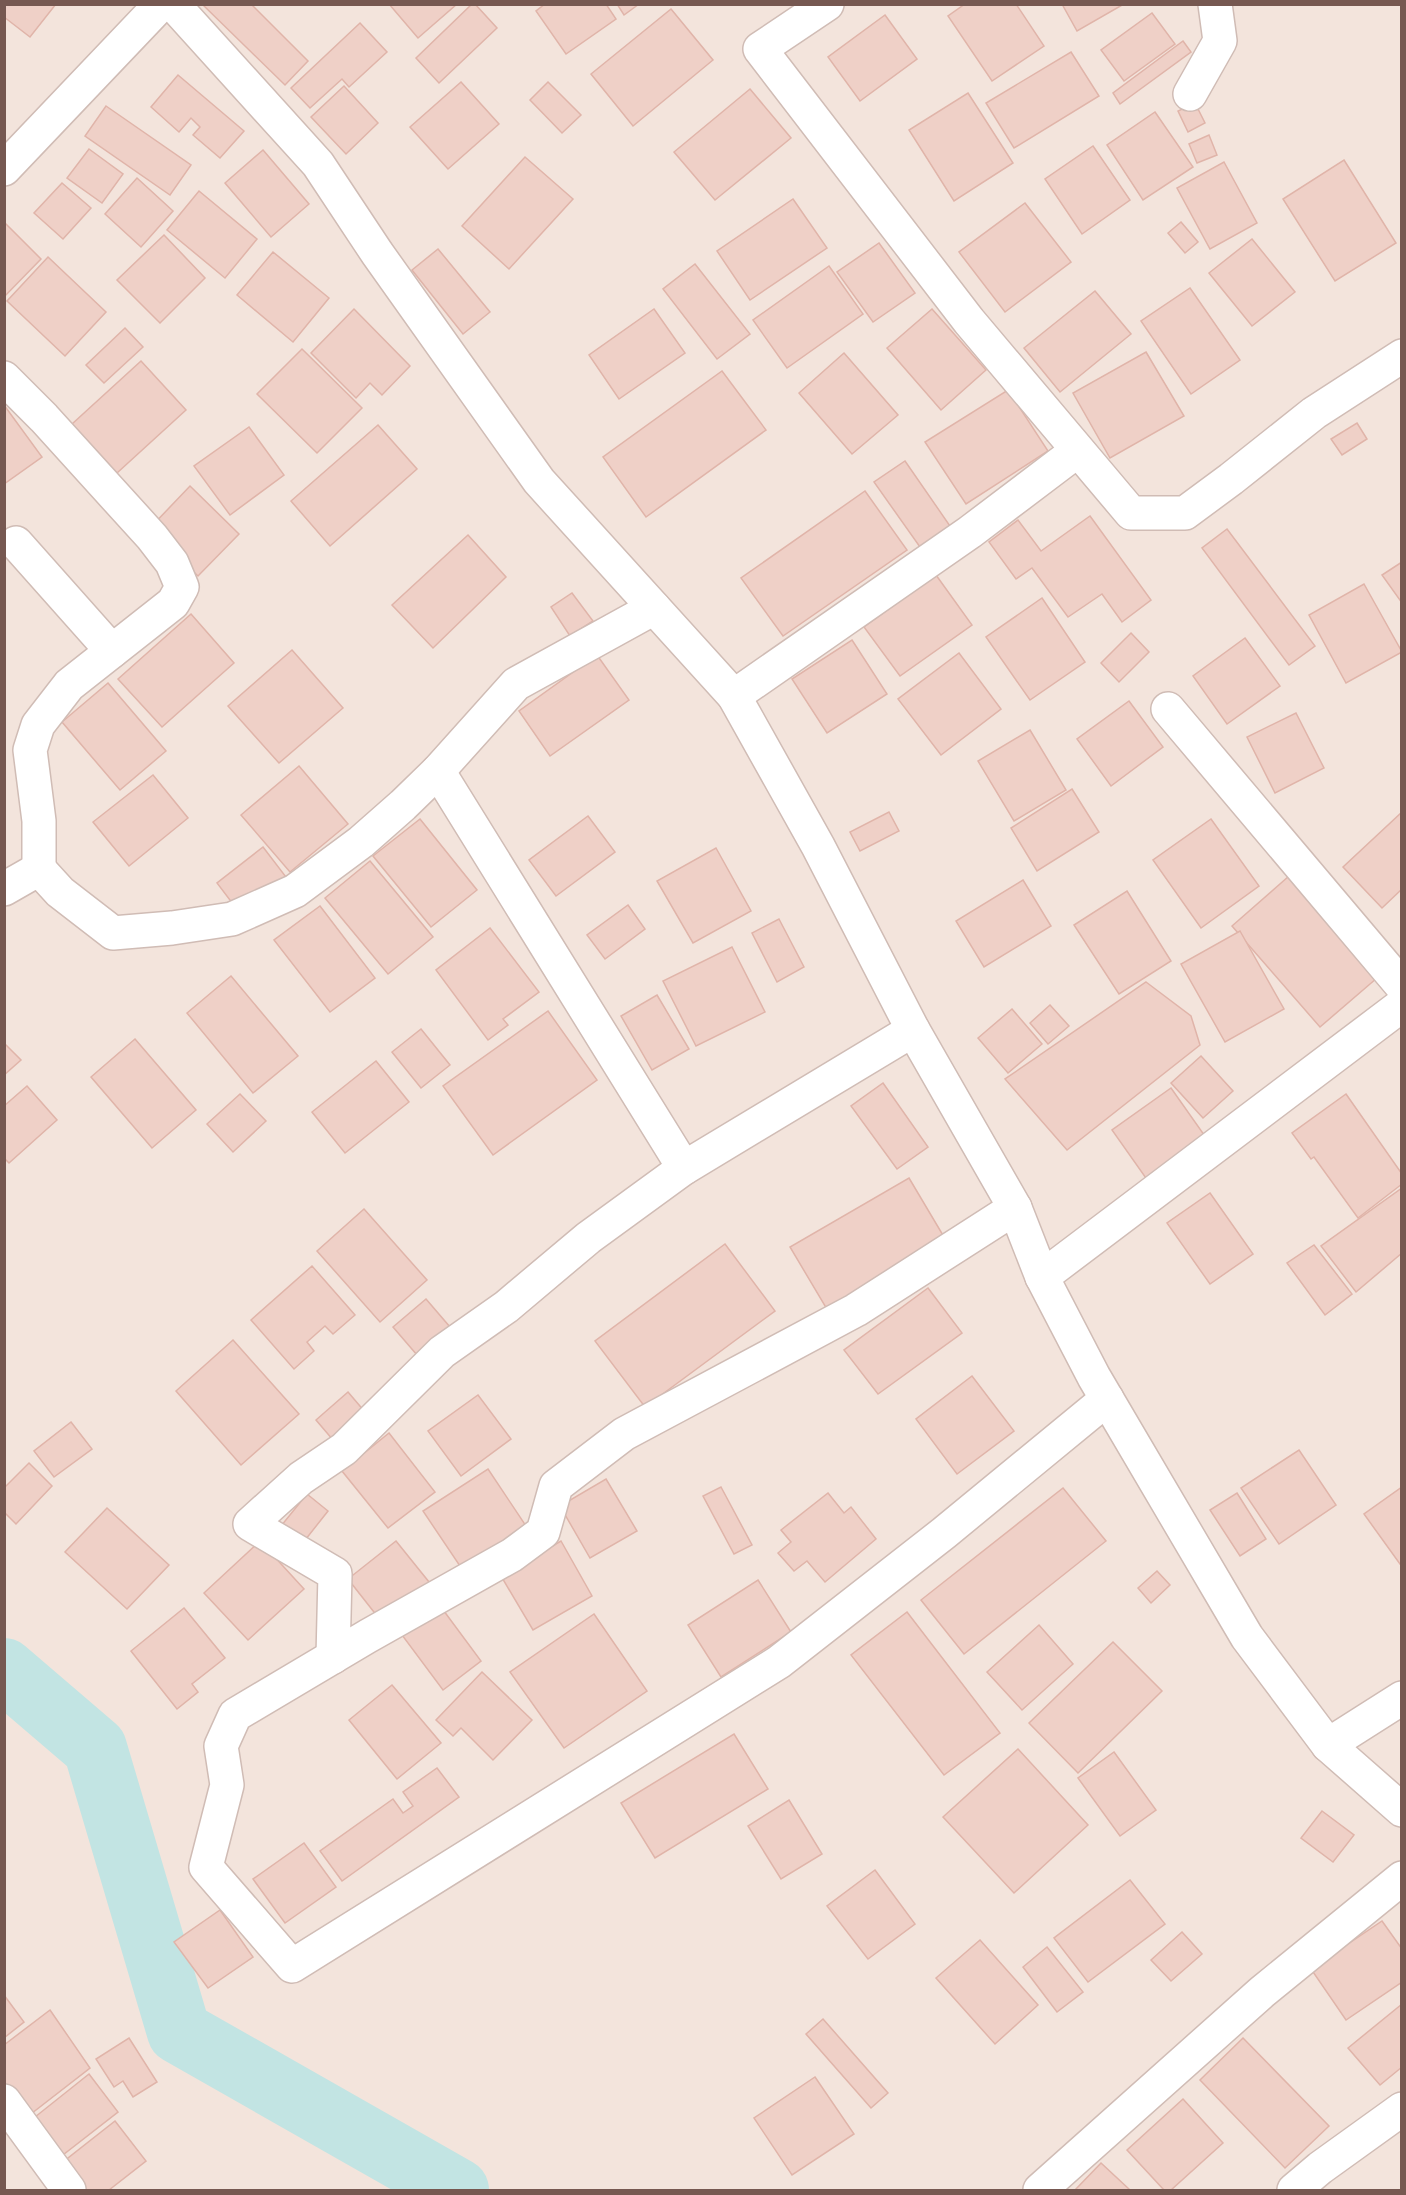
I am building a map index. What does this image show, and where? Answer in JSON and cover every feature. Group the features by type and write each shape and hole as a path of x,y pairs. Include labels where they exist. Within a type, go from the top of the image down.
{"street":[{"path":"4,169 161,4"},
{"path":"173,4 318,164 377,253 539,481 734,696 818,846 913,1030 1015,1208 1042,1277 1107,1399 1247,1637 1328,1745 1401,1810"},
{"path":"827,4 760,49 969,321 1131,513 1185,513 1314,413 1401,356"},
{"path":"1190,94 1220,41 1215,4"},
{"path":"4,378 44,418 152,537 172,563 182,587 173,603 69,685 38,725 30,750 39,820 39,869 60,892 113,933 172,928 232,919 295,891 361,842 438,771 516,684 654,608"},
{"path":"734,696 970,532 1077,451"},
{"path":"16,543 112,651"},
{"path":"1042,1277 1401,1001 1168,709"},
{"path":"438,771 684,1168"},
{"path":"4,889 39,869"},
{"path":"333,1657 335,1574 250,1524 301,1478 344,1449 442,1352 506,1307 588,1238 684,1168 913,1030"},
{"path":"1015,1208 856,1310 624,1434 556,1486 543,1532 512,1555 235,1715 220,1746 227,1785 207,1868 292,1966 779,1662 944,1533 1107,1399"},
{"path":"1328,1745 1401,1698"},
{"path":"1040,2190 1262,1992 1401,1878"},
{"path":"4,2101 69,2190"},
{"path":"1294,2190 1320,2168 1401,2109"}],"shaded area":[{"path":"5,5 1401,5 1401,2190 5,2190"}],"building":[{"path":"4,4 56,4 30,37 4,17"},
{"path":"251,4 308,61 285,85 203,5"},
{"path":"389,4 457,4 418,38"},
{"path":"472,4 475,4 497,28 439,83 416,58"},
{"path":"545,4 606,4 616,19 566,54 536,11"},
{"path":"617,4 639,4 624,15"},
{"path":"965,4 1016,4 1044,46 992,81 948,16"},
{"path":"1062,4 1124,4 1077,31"},
{"path":"671,9 713,60 633,126 591,74"},
{"path":"1152,13 1175,44 1124,81 1101,50"},
{"path":"885,15 917,59 860,101 828,57"},
{"path":"360,23 387,52 349,87 342,79 310,108 291,88"},
{"path":"1183,41 1191,52 1120,104 1113,93"},
{"path":"1071,52 1099,96 1014,148 986,103"},
{"path":"178,75 244,131 220,158 193,135 200,127 191,118 179,132 151,107"},
{"path":"461,82 499,124 448,169 410,127"},
{"path":"548,82 581,115 562,133 530,100"},
{"path":"344,86 378,123 346,154 311,117"},
{"path":"750,89 791,138 715,200 674,152"},
{"path":"968,93 1013,163 954,201 909,130"},
{"path":"1195,103 1205,123 1188,132 1178,111"},
{"path":"106,106 191,165 170,195 85,136"},
{"path":"1155,112 1193,167 1143,200 1107,145"},
{"path":"1209,135 1217,155 1197,163 1189,144"},
{"path":"1093,146 1130,200 1082,234 1045,179"},
{"path":"89,149 123,174 102,203 67,178"},
{"path":"263,150 309,204 271,237 225,183"},
{"path":"525,157 573,199 509,269 462,226"},
{"path":"1344,160 1396,243 1335,281 1283,199"},
{"path":"1224,162 1257,223 1210,249 1177,188"},
{"path":"137,178 173,211 141,247 105,214"},
{"path":"62,183 91,208 63,239 34,213"},
{"path":"199,191 257,239 225,278 167,230"},
{"path":"793,199 827,248 750,300 717,251"},
{"path":"1025,203 1071,262 1005,312 959,252"},
{"path":"1181,222 1198,242 1185,253 1168,233"},
{"path":"6,224 41,259 4,297 4,225"},
{"path":"164,235 205,278 160,323 117,280"},
{"path":"1252,239 1295,292 1252,326 1209,273"},
{"path":"879,243 915,293 873,322 837,272"},
{"path":"438,249 490,312 463,334 412,270"},
{"path":"273,252 329,298 293,342 237,295"},
{"path":"48,257 106,312 65,356 7,301"},
{"path":"695,264 750,334 717,359 663,289"},
{"path":"829,266 863,314 787,368 753,320"},
{"path":"1190,288 1240,360 1191,394 1141,321"},
{"path":"1095,291 1131,334 1060,392 1024,348"},
{"path":"354,309 410,366 382,395 370,383 356,398 311,353"},
{"path":"654,309 685,353 619,399 589,355"},
{"path":"932,309 986,370 941,410 887,348"},
{"path":"125,328 143,347 104,383 86,365"},
{"path":"302,349 362,408 317,453 257,394"},
{"path":"1146,352 1184,416 1110,458 1073,393"},
{"path":"844,353 898,415 852,454 799,393"},
{"path":"141,361 186,410 117,473 72,424"},
{"path":"722,371 766,430 646,517 603,457"},
{"path":"1008,390 1048,451 966,504 925,442"},
{"path":"4,405 42,457 4,484"},
{"path":"1357,423 1367,439 1342,455 1331,439"},
{"path":"378,425 417,469 330,546 291,501"},
{"path":"249,427 284,475 230,515 194,466"},
{"path":"905,461 950,526 920,547 874,482"},
{"path":"190,486 239,534 198,576 149,529"},
{"path":"865,491 907,550 783,636 741,578"},
{"path":"1090,516 1151,600 1122,622 1102,594 1068,617 1032,568 1016,579 989,542 1018,520 1041,551"},
{"path":"1227,529 1315,646 1289,665 1202,548"},
{"path":"468,535 506,577 433,648 392,605"},
{"path":"1402,562 1402,603 1382,575"},
{"path":"936,575 972,625 900,676 864,627"},
{"path":"1364,584 1402,652 1346,683 1309,615"},
{"path":"572,593 593,621 570,636 551,607"},
{"path":"1042,598 1085,662 1030,700 986,637"},
{"path":"191,614 234,663 162,727 118,679"},
{"path":"1131,633 1149,652 1119,682 1101,663"},
{"path":"1245,638 1280,686 1227,724 1193,676"},
{"path":"852,640 887,694 827,733 792,679"},
{"path":"292,650 343,708 279,763 228,706"},
{"path":"959,653 1001,709 941,755 898,699"},
{"path":"597,655 629,700 550,756 519,711"},
{"path":"108,683 166,751 120,790 62,722"},
{"path":"1129,701 1163,747 1111,786 1077,739"},
{"path":"1296,713 1324,768 1275,793 1247,737"},
{"path":"1030,730 1066,790 1014,821 978,761"},
{"path":"299,766 348,824 290,872 241,815"},
{"path":"153,775 188,818 129,866 93,822"},
{"path":"1072,789 1099,832 1037,871 1011,828"},
{"path":"889,812 899,831 860,851 850,832"},
{"path":"1402,812 1402,889 1382,908 1343,867"},
{"path":"588,816 615,852 556,896 529,860"},
{"path":"420,819 477,890 431,927 373,856"},
{"path":"1211,819 1259,886 1201,928 1153,860"},
{"path":"263,847 286,877 239,912 217,883"},
{"path":"716,848 751,911 693,943 657,881"},
{"path":"370,861 433,937 388,974 325,898"},
{"path":"1289,876 1377,978 1320,1027 1232,926"},
{"path":"1023,880 1051,926 984,967 956,921"},
{"path":"1127,891 1171,961 1119,994 1074,925"},
{"path":"628,905 645,929 605,959 587,935"},
{"path":"320,906 375,978 330,1012 274,940"},
{"path":"779,919 804,967 777,982 752,933"},
{"path":"490,928 539,992 503,1019 508,1025 488,1040 436,970"},
{"path":"1240,931 1284,1009 1225,1042 1181,964"},
{"path":"732,947 765,1012 696,1046 663,981"},
{"path":"231,976 298,1056 253,1093 187,1013"},
{"path":"1146,982 1191,1016 1200,1045 1067,1150 1005,1079"},
{"path":"657,995 689,1049 652,1070 621,1016"},
{"path":"1050,1005 1069,1026 1048,1044 1030,1023"},
{"path":"1012,1009 1042,1044 1008,1073 978,1038"},
{"path":"548,1011 597,1080 493,1155 443,1086"},
{"path":"421,1029 450,1065 421,1088 392,1052"},
{"path":"135,1039 196,1110 152,1148 91,1077"},
{"path":"4,1043 21,1060 4,1075"},
{"path":"1201,1056 1233,1091 1203,1118 1171,1083"},
{"path":"376,1061 409,1102 345,1153 312,1112"},
{"path":"883,1083 928,1147 897,1169 851,1106"},
{"path":"27,1086 57,1120 9,1163 4,1158 4,1106"},
{"path":"1171,1088 1207,1139 1148,1181 1112,1130"},
{"path":"240,1094 266,1121 233,1152 207,1124"},
{"path":"1346,1094 1402,1174 1402,1184 1358,1218 1314,1157 1311,1159 1292,1133"},
{"path":"909,1178 950,1247 831,1316 790,1247"},
{"path":"1402,1188 1402,1253 1356,1292 1321,1246"},
{"path":"1210,1193 1253,1254 1210,1284 1167,1223"},
{"path":"364,1209 427,1280 380,1322 317,1251"},
{"path":"725,1244 775,1311 645,1407 595,1341"},
{"path":"1314,1245 1352,1294 1325,1315 1287,1263"},
{"path":"312,1266 355,1315 333,1334 325,1326 307,1342 314,1351 294,1369 251,1320"},
{"path":"928,1288 962,1333 878,1394 844,1350"},
{"path":"426,1299 450,1327 417,1355 393,1327"},
{"path":"233,1340 299,1414 241,1465 176,1391"},
{"path":"972,1376 1014,1431 957,1474 916,1419"},
{"path":"348,1392 365,1412 333,1440 316,1420"},
{"path":"478,1395 511,1439 461,1476 428,1431"},
{"path":"71,1422 92,1449 54,1477 34,1451"},
{"path":"389,1433 435,1492 388,1528 342,1471"},
{"path":"1299,1450 1336,1505 1279,1544 1241,1488"},
{"path":"29,1463 52,1486 16,1524 4,1512 4,1488"},
{"path":"488,1469 528,1529 464,1572 423,1511"},
{"path":"606,1479 637,1531 590,1558 560,1506"},
{"path":"721,1487 752,1545 734,1554 703,1496"},
{"path":"1402,1487 1402,1563 1400,1564 1364,1514"},
{"path":"1063,1488 1106,1541 964,1654 921,1600"},
{"path":"828,1493 844,1513 851,1507 876,1539 825,1582 807,1561 794,1571 778,1553 791,1542 781,1530"},
{"path":"1237,1493 1266,1539 1240,1556 1210,1510"},
{"path":"307,1494 328,1511 302,1544 281,1526"},
{"path":"107,1508 169,1565 127,1609 65,1552"},
{"path":"260,1541 304,1589 248,1640 204,1593"},
{"path":"396,1541 429,1582 381,1621 348,1579"},
{"path":"561,1541 592,1596 533,1630 501,1576"},
{"path":"1157,1571 1170,1585 1151,1603 1138,1588"},
{"path":"758,1580 791,1632 721,1677 688,1625"},
{"path":"438,1603 481,1661 443,1690 399,1631"},
{"path":"184,1608 225,1658 192,1684 198,1692 177,1709 131,1651"},
{"path":"907,1612 1000,1733 944,1775 851,1655"},
{"path":"594,1614 647,1691 564,1748 510,1672"},
{"path":"1039,1625 1073,1664 1022,1710 987,1672"},
{"path":"1113,1642 1162,1691 1078,1773 1029,1723"},
{"path":"482,1672 532,1720 493,1760 461,1728 453,1736 436,1720"},
{"path":"392,1685 441,1743 397,1779 349,1720"},
{"path":"734,1734 768,1789 655,1858 621,1803"},
{"path":"1018,1749 1088,1825 1014,1893 943,1817"},
{"path":"1114,1752 1156,1810 1120,1836 1078,1778"},
{"path":"437,1768 459,1797 342,1881 320,1851 393,1799 403,1813 413,1806 403,1792"},
{"path":"789,1800 822,1854 781,1879 748,1826"},
{"path":"1322,1811 1354,1835 1333,1862 1301,1838"},
{"path":"304,1843 336,1887 285,1923 253,1879"},
{"path":"875,1870 915,1924 868,1959 827,1906"},
{"path":"1130,1880 1165,1924 1088,1982 1054,1938"},
{"path":"220,1910 253,1957 208,1988 174,1942"},
{"path":"1382,1921 1402,1949 1402,1982 1346,2020 1311,1969"},
{"path":"1182,1932 1202,1954 1171,1981 1151,1960"},
{"path":"980,1940 1038,2005 995,2044 936,1978"},
{"path":"1047,1947 1083,1992 1057,2012 1023,1967"},
{"path":"4,1995 24,2022 4,2038"},
{"path":"1402,2004 1402,2067 1380,2085 1348,2048"},
{"path":"50,2010 90,2068 27,2117 4,2085 4,2045"},
{"path":"823,2019 888,2093 871,2108 806,2034"},
{"path":"129,2038 157,2082 133,2097 123,2081 114,2087 96,2059"},
{"path":"1243,2038 1329,2126 1285,2168 1200,2080"},
{"path":"89,2074 118,2112 59,2158 30,2121"},
{"path":"815,2077 854,2134 792,2175 754,2118"},
{"path":"1183,2099 1223,2143 1171,2190 1164,2190 1127,2150"},
{"path":"115,2121 146,2161 109,2190 84,2190 63,2162"},
{"path":"1101,2163 1130,2190 1075,2190"}],"waterway":[{"path":"4,1670 95,1748 179,2032 457,2190"}]}
